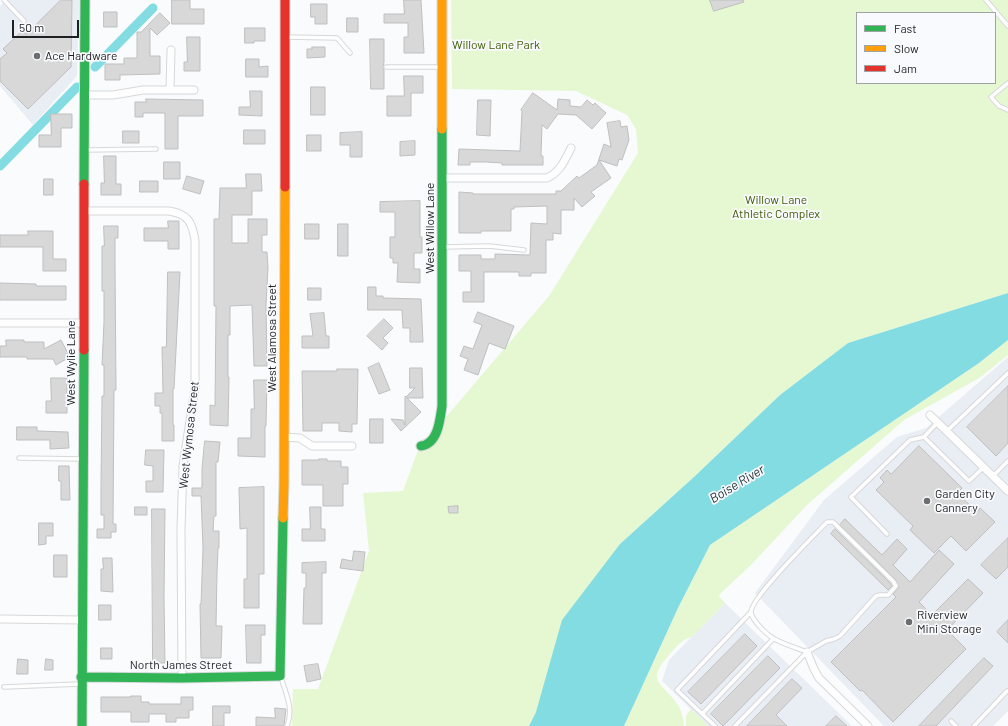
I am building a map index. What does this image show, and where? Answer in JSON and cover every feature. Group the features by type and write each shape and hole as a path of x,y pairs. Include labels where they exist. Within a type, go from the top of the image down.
{"street":[{"name":"West Wylie Lane","path":"82,726 85,0"},
{"name":"West Alamosa Street","path":"280,676 284,437 285,0"},
{"name":"West Willow Lane","path":"421,446 424,447 429,444 438,430 442,406 442,0"},
{"path":"170,90 171,50"},
{"path":"85,95 113,95 143,90 194,90"},
{"path":"442,178 547,178 555,174 572,148"},
{"name":"West Wymosa Street","path":"84,212 169,211 178,213 187,218 193,228 195,240 196,370 183,474 181,529 182,678"},
{"path":"0,323 84,323"},
{"path":"930,415 1008,491"},
{"path":"284,437 300,438 312,446 352,446"},
{"path":"0,619 82,620"},
{"path":"807,652 819,678 868,726"},
{"name":"North James Street","path":"81,681 280,676"}],"lane":[{"path":"4,0 24,21"},
{"path":"986,0 1008,26"},
{"path":"285,37 337,38 350,53"},
{"path":"386,66 442,67"},
{"path":"1008,83 991,97 999,106 1008,110"},
{"path":"85,150 156,150"},
{"path":"442,247 489,246 524,250"},
{"path":"947,431 1008,373"},
{"path":"888,534 851,497 910,440 924,436 938,422"},
{"path":"924,436 969,481 984,467"},
{"path":"19,458 83,459"},
{"path":"993,476 1008,460"},
{"path":"715,726 677,690 751,612 754,602 776,576 827,522 833,522 893,581 896,586 888,595 876,596 840,636 826,641 807,652 735,726"},
{"path":"751,612 754,621 773,638 807,652"},
{"path":"702,714 773,638"},
{"path":"280,676 291,710 291,717 288,726"},
{"path":"4,687 81,681"},
{"path":"974,726 1007,691"},
{"path":"951,720 956,726"}],"shaded area":[{"name":"Ace Hardware","path":"6,0 79,0 77,76 33,125 0,86 0,6"},
{"path":"1008,357 1008,711 993,726 884,726 755,593 824,500 897,437 926,428"},
{"path":"725,603 852,726 708,726 662,681 669,660"}],"green space":[{"name":"Willow Lane Athletic Complex","path":"451,0 1008,0 1008,293 848,343 780,395 695,476 620,544 529,726 292,726 293,689 318,689 369,551 363,493 403,491 418,450 549,296 638,153 636,129 627,115 576,91 452,89"},
{"path":"1008,340 1008,355 981,377 904,420 807,505 751,565 721,593 719,596 725,603 692,637 685,640 670,654 658,671 657,677 659,682 679,707 684,726 624,726 678,608 710,545 979,363"},
{"path":"691,709 708,726 686,726 686,716"}],"water":[{"name":"Boise River","path":"1008,293 1008,340 979,363 710,545 678,608 624,726 529,726 536,712 562,620 620,544 695,476 780,395 848,343"}],"building":[{"name":"Ace Hardware","path":"61,0 72,0 71,67 28,109 0,81 0,59 7,53 3,49 23,30 26,34"},
{"path":"172,0 190,0 190,9 204,9 204,24 172,24"},
{"path":"404,0 421,0 424,53 404,53 404,37 408,37 408,23 384,23 384,14 404,14"},
{"path":"710,0 743,0 744,2 714,11"},
{"path":"311,4 327,4 327,24 315,24 315,17 311,17"},
{"path":"104,12 117,12 117,27 104,27"},
{"path":"160,13 170,23 157,35 150,28 150,56 160,56 160,74 120,75 120,80 105,80 105,64 124,64 124,58 137,58 137,32 141,32"},
{"path":"347,18 358,18 358,32 347,32"},
{"path":"245,28 265,28 265,41 245,43"},
{"path":"187,37 200,37 200,71 184,71 184,62 187,62"},
{"path":"370,39 384,39 384,89 371,89"},
{"path":"312,47 325,47 325,57 307,58 307,49 312,49"},
{"path":"246,59 259,59 259,67 268,66 268,77 246,77"},
{"path":"404,76 423,76 423,93 411,93 411,116 387,116 387,96 404,96"},
{"path":"311,87 325,87 325,115 311,115"},
{"path":"250,91 262,91 262,116 239,115 239,107 250,107"},
{"path":"533,93 557,110 558,99 570,100 570,106 581,107 587,100 593,105 595,103 606,113 592,129 576,115 558,114 547,129 542,125 541,156 543,156 543,165 502,165 502,163 470,162 470,165 458,165 459,149 520,151 521,110"},
{"path":"146,99 203,100 203,116 178,116 178,149 165,149 165,113 143,113 143,117 135,117 135,102 146,102"},
{"path":"478,100 491,100 490,136 477,135"},
{"path":"51,114 72,114 72,128 61,128 61,147 39,147 39,135 51,135"},
{"path":"620,121 621,127 627,126 629,140 622,160 619,159 617,166 599,160 611,178 591,192 595,196 582,207 574,198 574,210 561,210 561,234 553,233 553,240 546,240 546,273 531,273 531,276 519,276 519,272 484,272 484,302 463,302 463,292 471,292 471,271 459,271 459,255 481,255 481,259 495,259 495,254 530,255 531,223 547,224 547,206 514,207 514,209 511,209 511,231 459,233 459,192 473,194 556,194 556,191 561,191 577,176 579,178 597,165 604,144 611,147 607,123"},
{"path":"244,130 265,130 265,144 244,144"},
{"path":"123,131 139,131 139,143 123,143"},
{"path":"362,132 362,157 350,157 350,145 340,145 340,133"},
{"path":"307,135 321,135 321,151 307,151"},
{"path":"415,141 415,155 400,156 400,142"},
{"path":"104,156 116,156 116,184 121,184 121,195 101,195 101,183 104,183"},
{"path":"164,162 180,162 180,179 164,179"},
{"path":"246,174 261,174 262,191 252,191 252,215 232,215 232,243 248,243 248,219 267,219 267,235 262,235 262,252 267,252 268,267 266,305 267,366 254,366 252,305 230,306 230,335 228,335 228,426 210,425 210,405 215,406 216,306 214,306 214,219 219,219 220,188 246,188"},
{"path":"187,176 204,181 200,194 183,189"},
{"path":"44,179 53,179 53,195 44,195"},
{"path":"140,181 158,181 158,192 140,192"},
{"path":"420,201 420,237 422,237 422,253 414,253 414,269 420,269 420,283 397,282 398,263 393,263 393,258 390,258 390,237 395,237 395,212 380,212 380,202"},
{"path":"168,221 179,221 179,249 168,249 168,241 144,241 144,228 168,228"},
{"path":"305,224 319,224 319,239 305,239"},
{"path":"338,224 348,224 348,256 338,256"},
{"path":"104,226 118,226 118,238 115,238 116,390 114,390 113,524 116,524 116,532 111,532 111,538 97,538 97,529 104,529 104,515 101,515 101,485 102,396 104,396 104,365 102,365 104,291 102,291 102,246 104,246"},
{"path":"28,231 53,231 53,259 66,259 66,271 43,271 43,247 0,247 0,235 28,235"},
{"path":"168,272 180,272 173,389 174,441 162,441 162,413 160,413 160,406 155,406 155,393 163,393 162,347 166,347"},
{"path":"0,283 36,284 36,286 66,286 66,300 0,300"},
{"path":"368,287 376,287 376,296 383,296 383,298 421,299 423,342 410,342 410,328 403,328 402,310 368,310"},
{"path":"308,288 321,288 321,300 308,300"},
{"path":"478,312 514,326 505,349 489,343 478,375 464,370 468,359 460,356 464,346 473,349 482,325 474,322"},
{"path":"324,313 326,336 329,336 329,348 302,348 302,336 313,336 310,314"},
{"path":"384,319 393,328 383,338 388,343 382,350 367,336"},
{"path":"6,340 44,342 44,349 61,340 70,357 56,365 53,359 0,357 0,346 6,346"},
{"path":"379,363 390,390 379,394 368,368"},
{"path":"410,368 422,368 423,398 407,398 421,412 401,431 391,419 403,420 405,425 405,396 406,397 415,388 410,388"},
{"path":"337,369 358,369 357,424 352,424 352,432 339,431 339,423 322,423 322,431 303,431 302,371 337,371"},
{"path":"51,378 67,378 67,413 46,413 46,401 51,401"},
{"path":"254,380 267,380 265,457 238,456 238,438 251,438 251,409 254,409"},
{"path":"1008,386 1008,443 996,456 967,427"},
{"path":"370,419 383,419 383,443 370,443"},
{"path":"17,427 37,427 37,431 68,432 69,448 50,449 50,440 17,440"},
{"path":"205,441 220,442 218,462 216,462 216,516 214,516 213,531 219,531 216,626 222,626 221,658 201,658 200,604 203,548 201,496 192,496 192,488 202,488 202,469"},
{"name":"Garden City Cannery","path":"919,446 962,488 957,493 977,512 980,508 995,522 966,551 951,536 934,553 910,530 913,526 876,490 884,482 880,478 887,470 891,474"},
{"path":"146,450 164,450 163,492 146,492 146,481 153,481 153,466 145,465"},
{"path":"327,459 327,461 341,461 341,467 348,467 348,484 343,484 343,506 323,506 323,485 302,485 302,460"},
{"path":"59,466 69,466 70,500 61,500"},
{"path":"264,487 264,574 259,574 259,608 244,608 244,579 247,579 247,528 240,529 239,488"},
{"path":"458,506 458,513 449,513 448,507"},
{"path":"135,507 147,507 147,515 135,515"},
{"path":"310,507 321,507 321,529 325,529 325,541 302,541 302,529 310,529"},
{"path":"152,509 165,509 165,663 153,663"},
{"path":"845,519 882,555 897,539 907,549 893,565 910,582 939,550 954,564 919,602 932,615 968,579 983,593 947,630 966,649 893,722 862,690 860,691 831,662 896,597 893,594 899,587 895,579 840,525"},
{"path":"39,523 53,523 53,536 46,536 46,544 39,545"},
{"path":"835,529 890,583 892,586 888,590 831,534"},
{"path":"1008,538 1008,567 996,579 981,565"},
{"path":"354,551 365,552 363,571 340,568 342,559 352,561"},
{"path":"54,555 67,555 67,577 54,577"},
{"path":"103,558 112,558 113,592 101,591 101,569 103,569"},
{"path":"326,562 326,573 322,573 322,624 303,624 306,573 302,573 302,563"},
{"path":"99,605 111,605 111,620 99,620"},
{"path":"1008,620 1008,643 997,632"},
{"path":"246,625 265,625 265,635 261,635 261,663 247,663"},
{"path":"745,634 757,646 701,704 688,692"},
{"path":"101,648 112,648 112,659 101,659"},
{"path":"768,656 780,668 723,726 711,714"},
{"path":"984,658 993,666 936,726 919,726"},
{"path":"18,659 28,660 28,674 17,674"},
{"path":"46,659 53,660 53,670 45,670"},
{"path":"318,664 321,679 307,682 304,666"},
{"path":"792,679 802,688 776,715 787,726 747,726"},
{"path":"141,696 141,702 149,702 149,704 181,704 181,697 193,697 193,710 189,710 189,718 176,718 176,722 166,722 166,714 149,714 149,722 131,722 131,712 101,712 101,697"},
{"path":"213,706 230,706 230,713 224,713 224,726 213,726"},
{"path":"275,708 286,709 284,726 256,726 256,717 275,718"},
{"path":"836,716 847,726 826,726"}],"waterway":[{"path":"95,67 153,8"},
{"path":"0,166 77,87"}],"traffic: fast":[{"path":"84,184 85,0"},
{"path":"421,446 427,444 435,436 442,406 442,129"},
{"path":"82,726 84,350"},
{"path":"81,677 182,678 280,676 283,518"}],"traffic: slow":[{"path":"442,0 442,129"},
{"path":"283,518 285,187"}],"traffic: jam":[{"path":"285,0 285,187"},
{"path":"84,184 84,350"}],"place":[{"name":"Ace Hardware","path":"37,56"},
{"name":"Garden City Cannery","path":"927,501"},
{"name":"Riverview Mini Storage","path":"909,622"}],"park label":[{"name":"Willow Lane Park","path":"496,45"}]}
